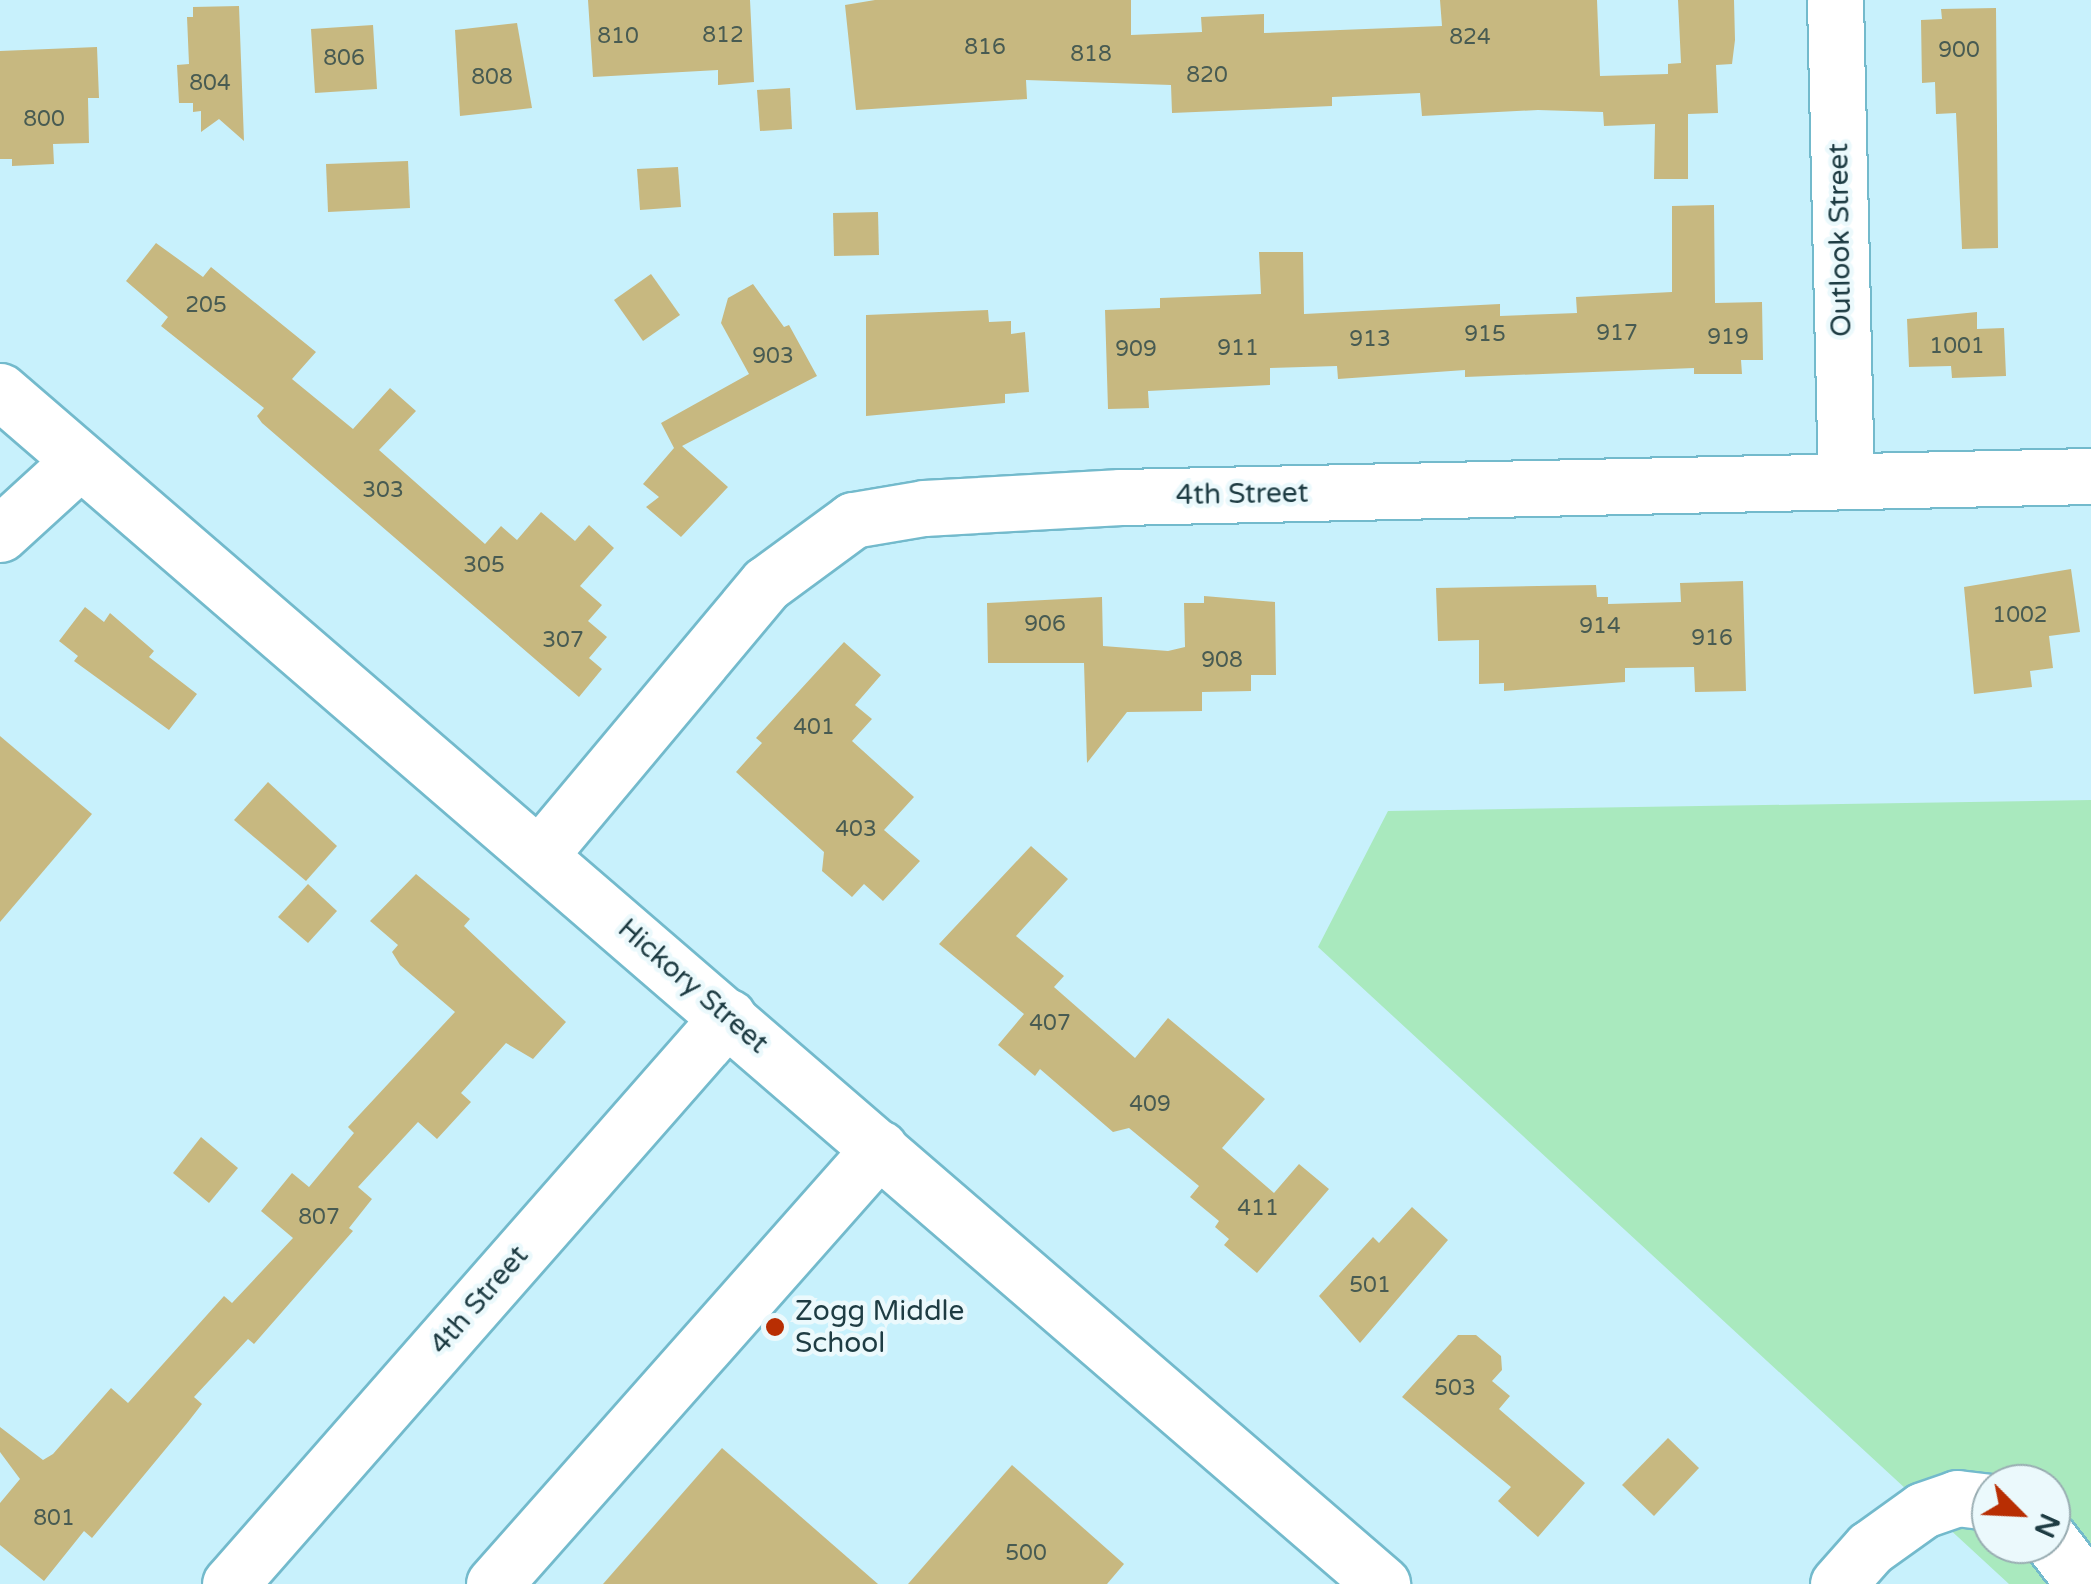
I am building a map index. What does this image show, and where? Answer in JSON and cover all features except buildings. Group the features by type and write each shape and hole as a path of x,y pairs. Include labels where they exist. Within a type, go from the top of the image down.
{"street":[{"name":"Outlook Street","path":"1834,0 1846,480"},
{"name":"Hickory Street","path":"0,392 541,852 1382,1584"},
{"path":"0,534 80,462"},
{"name":"4th Street","path":"541,852 766,584 853,520 924,508 1121,497 2091,476"},
{"name":"4th Street","path":"230,1584 728,1017"},
{"path":"494,1584 880,1148"},
{"path":"1838,1584 1870,1548 1923,1510 1957,1498 1971,1500"},
{"path":"2069,1564 2084,1584"}],"green space":[{"path":"2091,800 2091,1584 2009,1584 1987,1564 2071,1564 2071,1464 1971,1464 1971,1549 1318,947 1388,811"}],"place":[{"name":"Zogg Middle School","path":"775,1327"}]}
